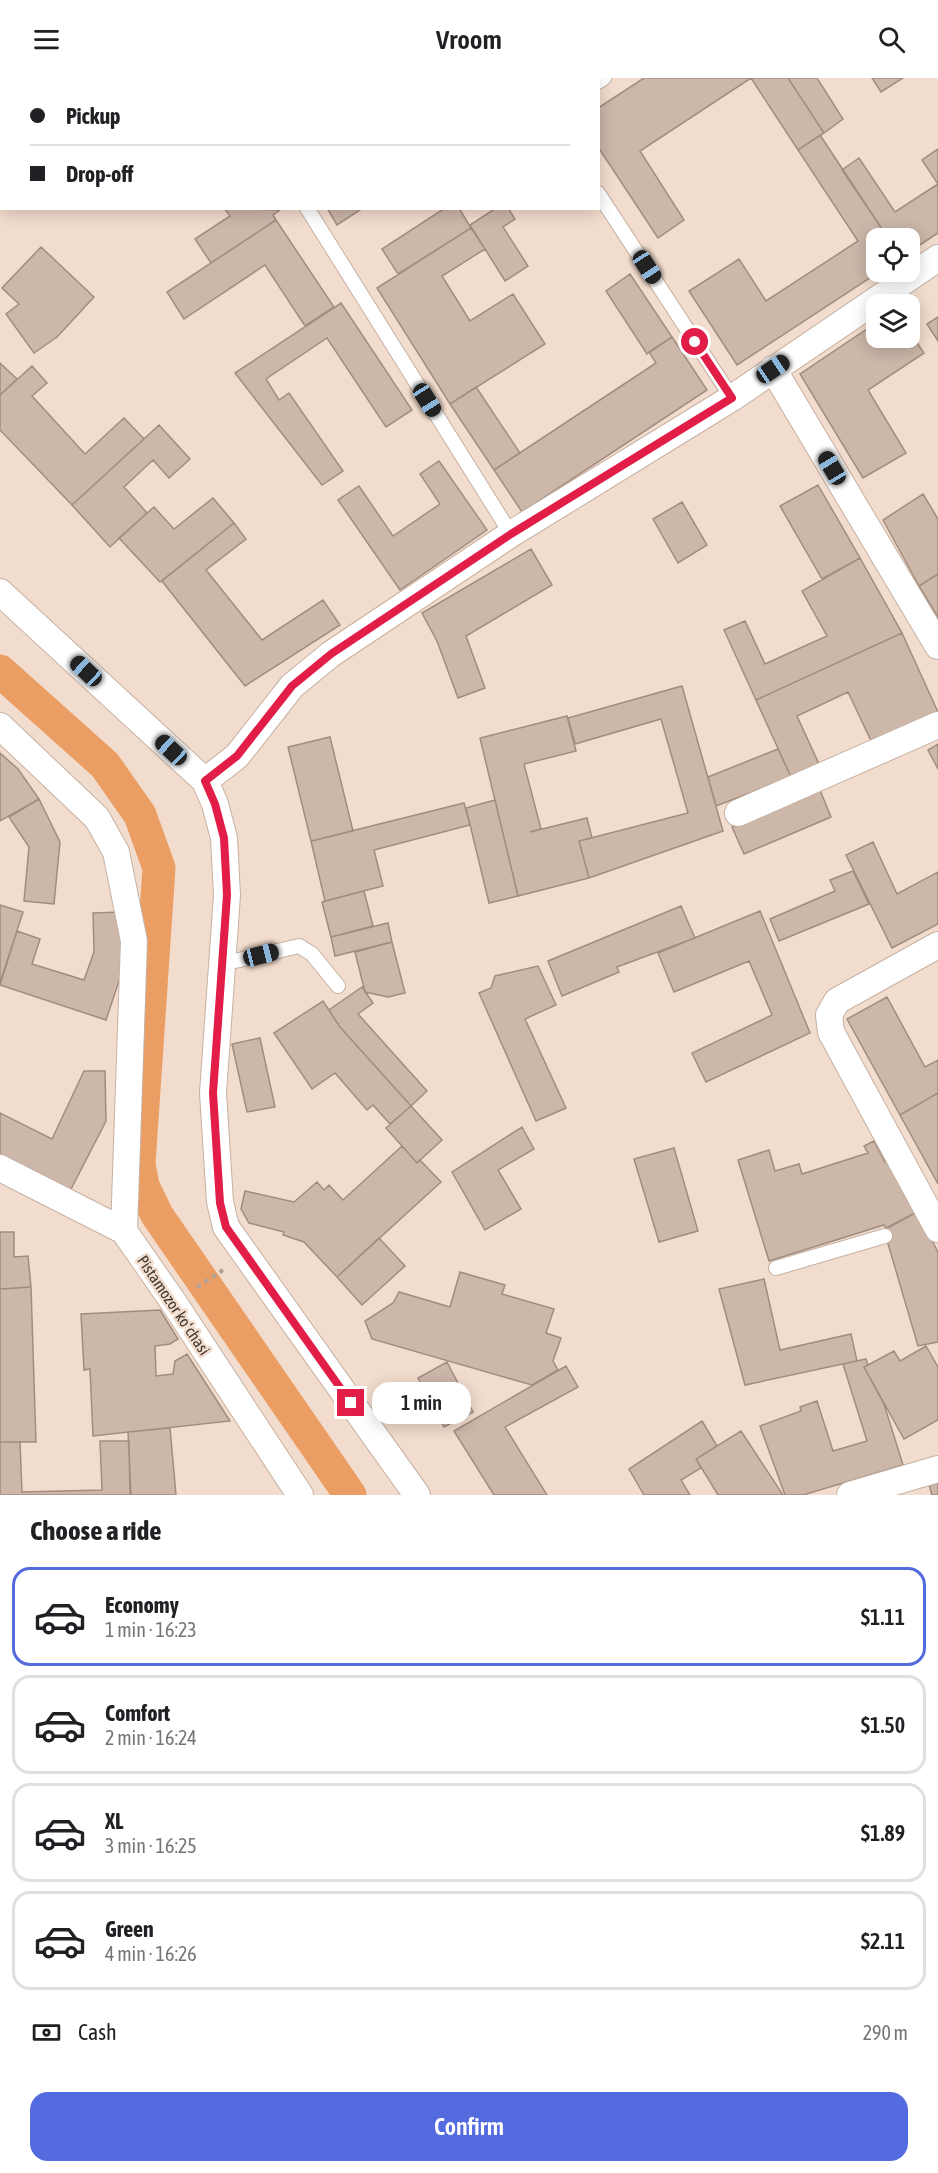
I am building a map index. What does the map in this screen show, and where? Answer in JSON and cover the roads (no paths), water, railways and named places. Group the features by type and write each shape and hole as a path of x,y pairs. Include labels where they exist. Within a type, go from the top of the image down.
{"street":[{"path":"205,781 237,756 292,686 324,660 511,534 732,398 938,258"},
{"path":"773,369 938,646"},
{"path":"0,592 205,781 215,804 224,838 227,895 213,1093 220,1203 226,1227 417,1495"},
{"path":"738,813 938,725"},
{"path":"0,726 97,818 116,852 134,941 123,1231"},
{"path":"932,1225 831,1032 829,1015 837,1001 938,945"},
{"name":"Pistamozor koʻchasi","path":"0,1168 123,1231 174,1303 300,1495"},
{"path":"850,1495 938,1469"}],"lane":[{"path":"600,196 732,398"},
{"path":"308,210 511,534"},
{"path":"222,964 299,946 312,954 338,986"},
{"path":"776,1268 885,1236"}],"waterway":[{"path":"0,671 105,765 140,815 159,868 139,1164 143,1186 157,1215 350,1495"}]}
